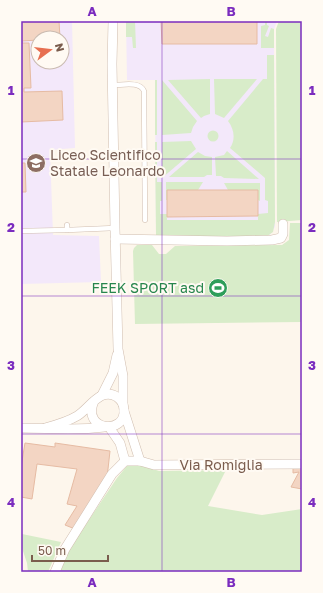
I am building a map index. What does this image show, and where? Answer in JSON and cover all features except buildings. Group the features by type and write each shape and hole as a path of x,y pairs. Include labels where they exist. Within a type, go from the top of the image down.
{"street":[{"path":"113,21 115,238 118,349 123,376 124,407 140,461"},
{"path":"115,238 227,241 278,240 283,234 283,224"},
{"path":"45,428 72,419 102,395 113,373 118,349"},
{"path":"21,428 75,430 114,426 121,420 124,407 116,396 112,394 102,395"},
{"path":"55,572 65,549 112,474 125,461 120,443 106,427 95,421 91,412 94,402"},
{"name":"Via Romiglia","path":"125,461 140,461 154,465 302,464"}],"lane":[{"path":"113,85 138,85 143,88 144,91 145,220"},
{"path":"21,231 92,226 115,228"}],"shaded area":[{"name":"Liceo Scientifico Statale Leonardo","path":"21,21 72,21 75,148 50,150 53,235 99,236 101,282 21,284"},
{"path":"126,21 277,21 274,29 275,227 270,235 156,236 155,80 127,80"}],"green space":[{"path":"126,21 135,21 136,48 133,48 132,37 126,37"},
{"path":"265,21 269,21 267,22 267,25 269,26 265,36 268,37 271,28 274,29 274,48 261,48 261,26 265,25"},
{"path":"279,21 302,21 302,220 277,222 276,29"},
{"path":"267,55 274,55 275,222 273,232 266,237 156,236 155,142 157,142 157,182 162,182 160,214 167,214 167,220 258,220 258,214 268,213 268,201 265,200 265,178 230,148 234,134 228,121 263,79 267,79"},
{"path":"210,79 210,114 201,118 168,80"},
{"path":"214,79 257,79 224,118 215,114"},
{"path":"155,80 157,80 157,135 155,135"},
{"path":"162,80 197,121 191,133 162,135"},
{"path":"213,130 217,132 219,136 217,140 213,142 209,140 207,136 209,132"},
{"path":"191,141 196,149 162,178 162,142"},
{"path":"227,151 259,179 224,178 221,176 216,176 215,157 224,155"},
{"path":"198,152 205,156 212,157 212,175 207,175 204,177 169,177"},
{"path":"166,182 203,182 198,190 167,190 166,200"},
{"path":"224,183 260,183 260,201 258,200 258,190 228,190"},
{"name":"FEEK SPORT asd","path":"290,223 302,223 302,322 135,324 133,251 137,245 152,245 159,254 166,254 175,246 282,245 289,240"},
{"path":"141,465 159,471 226,470 208,506 262,515 302,509 302,572 59,572 68,551 117,478 127,466"},
{"path":"21,527 22,534 61,542 48,572 28,572 27,563 21,545"}],"place":[{"name":"Liceo Scientifico Statale Leonardo","path":"36,163"},
{"name":"FEEK SPORT asd","path":"218,288"}]}
